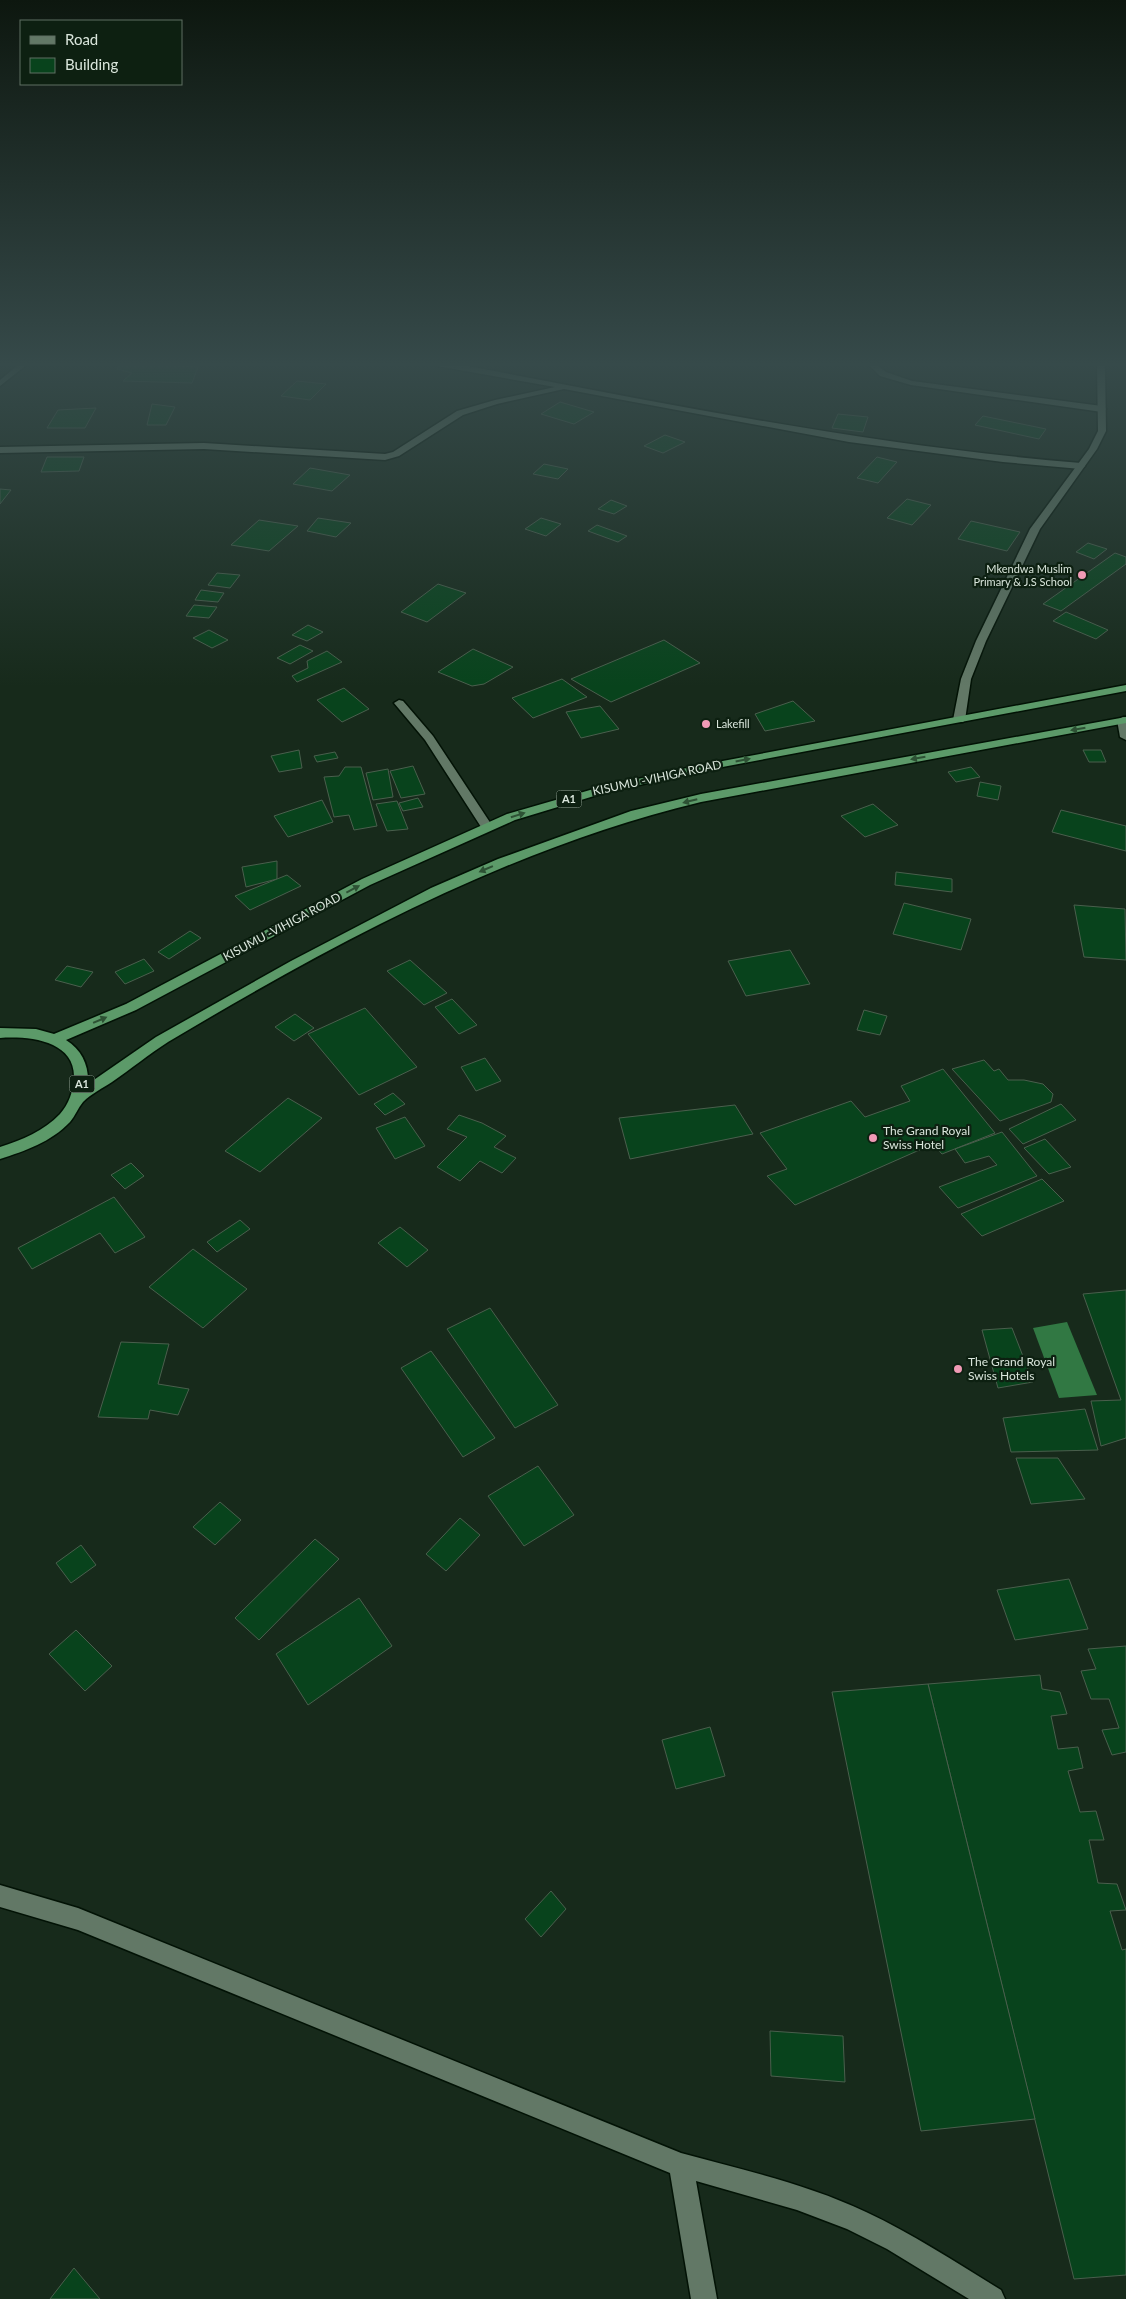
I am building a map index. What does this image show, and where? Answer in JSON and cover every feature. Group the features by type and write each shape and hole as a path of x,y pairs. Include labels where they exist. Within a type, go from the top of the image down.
{"highway":[{"name":"KISUMU -VIHIGA ROAD","path":"56,1039 130,1007 366,882 511,817 601,790 696,769 1126,688"},
{"name":"A1","path":"76,1100 161,1040 296,964 434,891 502,862 634,814 701,798 1125,720"},
{"name":"A1","path":"0,1033 34,1032 56,1039 72,1050 81,1066 82,1087 72,1109 53,1129 25,1145 0,1153"}],"street":[{"path":"959,720 966,679 975,656 1035,528 1076,473"},
{"path":"400,703 428,738 487,827"},
{"path":"1125,720 1126,737"},
{"path":"0,1896 78,1919 681,2165 756,2185 835,2211 895,2240 992,2299"},
{"path":"681,2165 704,2299"}],"shaded area":[{"path":"1067,1322 1097,1395 1059,1398 1033,1328"}],"building":[{"path":"304,473 350,475 332,491 293,484"},
{"path":"534,473 564,473 558,479"},
{"path":"861,473 887,473 878,483 857,478"},
{"path":"0,489 11,490 0,504"},
{"path":"907,499 931,505 912,525 887,518"},
{"path":"611,500 627,506 614,514 598,509"},
{"path":"318,518 351,523 336,537 307,531"},
{"path":"541,518 561,524 546,536 525,529"},
{"path":"259,520 298,526 269,551 231,545"},
{"path":"971,521 1020,532 1007,551 958,539"},
{"path":"597,525 627,536 618,542 588,531"},
{"path":"1088,543 1107,549 1094,559 1076,552"},
{"path":"1115,553 1126,557 1126,564 1061,611 1043,604"},
{"path":"217,573 240,575 230,588 208,585"},
{"path":"438,584 466,593 427,622 401,612"},
{"path":"201,590 224,593 218,602 195,600"},
{"path":"194,605 217,607 209,618 186,616"},
{"path":"1066,612 1108,630 1096,639 1053,621"},
{"path":"308,625 323,632 307,641 292,635"},
{"path":"209,630 228,640 212,648 193,638"},
{"path":"664,640 700,663 611,702 571,679"},
{"path":"300,645 313,651 290,664 277,658"},
{"path":"473,649 513,667 484,684 472,686 438,672"},
{"path":"327,651 342,662 297,682 292,676 308,668 307,661"},
{"path":"562,679 587,697 533,718 512,698"},
{"path":"344,688 369,709 342,722 317,700"},
{"path":"793,701 815,721 765,731 755,714"},
{"path":"600,706 619,729 581,738 566,712"},
{"path":"299,750 302,768 279,772 271,756"},
{"path":"1083,750 1101,750 1106,762 1089,762"},
{"path":"335,752 338,758 317,762 314,756"},
{"path":"413,766 425,794 401,798 390,771"},
{"path":"345,767 361,767 377,826 354,830 349,815 334,817 324,777 339,776"},
{"path":"971,767 980,777 956,782 948,772"},
{"path":"388,769 393,797 373,800 366,773"},
{"path":"980,782 1001,786 998,800 977,796"},
{"path":"418,798 423,807 403,811 399,803"},
{"path":"322,800 333,822 288,837 274,816"},
{"path":"397,801 408,829 387,831 376,804"},
{"path":"873,804 898,825 865,837 841,816"},
{"path":"1061,810 1126,826 1126,851 1052,832"},
{"path":"277,861 277,879 246,887 242,867"},
{"path":"896,872 952,879 952,892 895,885"},
{"path":"287,875 301,886 250,910 235,896"},
{"path":"904,903 971,919 961,950 893,934"},
{"path":"1074,905 1125,909 1126,960 1084,957"},
{"path":"190,931 201,938 169,959 158,952"},
{"path":"790,950 810,984 746,996 728,961"},
{"path":"144,959 154,971 125,984 115,972"},
{"path":"410,960 447,993 424,1005 387,971"},
{"path":"67,966 93,972 81,987 55,980"},
{"path":"452,999 477,1025 459,1034 435,1007"},
{"path":"365,1008 417,1067 359,1095 308,1034"},
{"path":"864,1010 887,1016 880,1035 857,1030"},
{"path":"295,1014 314,1028 294,1041 275,1027"},
{"path":"485,1058 501,1081 476,1091 461,1067"},
{"path":"984,1060 994,1071 999,1069 1008,1080 1024,1080 1043,1084 1053,1094 1051,1102 1000,1121 952,1069"},
{"name":"The Grand Royal Swiss Hotel","path":"943,1069 995,1133 942,1154 933,1144 795,1205 767,1176 787,1169 760,1133 851,1101 865,1117 910,1101 901,1086"},
{"path":"393,1093 405,1104 385,1115 374,1104"},
{"path":"288,1098 322,1118 260,1172 225,1151"},
{"path":"1061,1104 1076,1120 1023,1144 1009,1129"},
{"path":"735,1105 753,1134 630,1159 619,1118"},
{"path":"459,1115 482,1123 506,1136 494,1147 516,1158 502,1173 480,1161 460,1181 437,1167 467,1137 447,1129"},
{"path":"405,1117 425,1146 395,1159 376,1128"},
{"path":"1002,1132 1037,1176 958,1208 939,1187 997,1165 989,1156 965,1163 955,1149"},
{"path":"1045,1139 1071,1167 1049,1174 1024,1148"},
{"path":"131,1163 144,1176 125,1189 111,1175"},
{"path":"1042,1179 1064,1201 982,1236 961,1214"},
{"path":"114,1197 145,1237 115,1253 100,1233 32,1269 18,1248"},
{"path":"240,1220 250,1229 217,1252 207,1242"},
{"path":"400,1227 428,1250 407,1267 378,1243"},
{"path":"193,1249 247,1289 203,1328 149,1287"},
{"path":"1126,1290 1126,1438 1101,1446 1091,1401 1121,1400 1083,1294"},
{"path":"490,1308 558,1405 515,1428 447,1329"},
{"path":"1012,1328 1033,1382 998,1388 982,1330"},
{"path":"121,1342 169,1344 158,1384 189,1389 178,1415 150,1410 148,1419 98,1417"},
{"path":"431,1351 495,1438 463,1457 401,1368"},
{"path":"1085,1409 1098,1450 1011,1452 1003,1418"},
{"path":"1016,1458 1058,1458 1085,1499 1031,1504"},
{"path":"538,1466 574,1515 524,1546 488,1496"},
{"path":"220,1502 241,1520 215,1545 193,1527"},
{"path":"460,1518 480,1535 446,1571 426,1554"},
{"path":"315,1539 339,1559 259,1640 235,1618"},
{"path":"81,1545 96,1565 71,1583 56,1563"},
{"path":"1069,1579 1088,1629 1015,1640 997,1590"},
{"path":"359,1598 392,1646 308,1705 276,1654"},
{"path":"76,1630 112,1666 85,1691 49,1654"},
{"path":"1126,1646 1126,1752 1112,1755 1102,1730 1119,1728 1109,1699 1091,1699 1081,1671 1096,1669 1088,1649"},
{"path":"1040,1675 1042,1689 1060,1692 1067,1714 1051,1716 1058,1749 1078,1747 1083,1768 1068,1771 1080,1812 1096,1811 1104,1840 1089,1840 1098,1883 1117,1884 1126,1910 1110,1911 1122,1950 1126,1949 1126,2275 1074,2279 928,1684"},
{"path":"928,1684 1035,2119 921,2131 832,1692"},
{"path":"710,1727 725,1776 676,1789 662,1740"},
{"path":"551,1891 566,1909 541,1937 525,1919"},
{"path":"770,2031 843,2036 845,2082 771,2076"},
{"path":"74,2268 100,2299 50,2299"}],"place":[{"name":"Mkendwa Muslim Primary & J.S School","path":"1082,575"},
{"name":"Lakefill","path":"706,724"},
{"name":"The Grand Royal Swiss Hotel","path":"873,1138"},
{"name":"The Grand Royal Swiss Hotels","path":"958,1369"}]}
